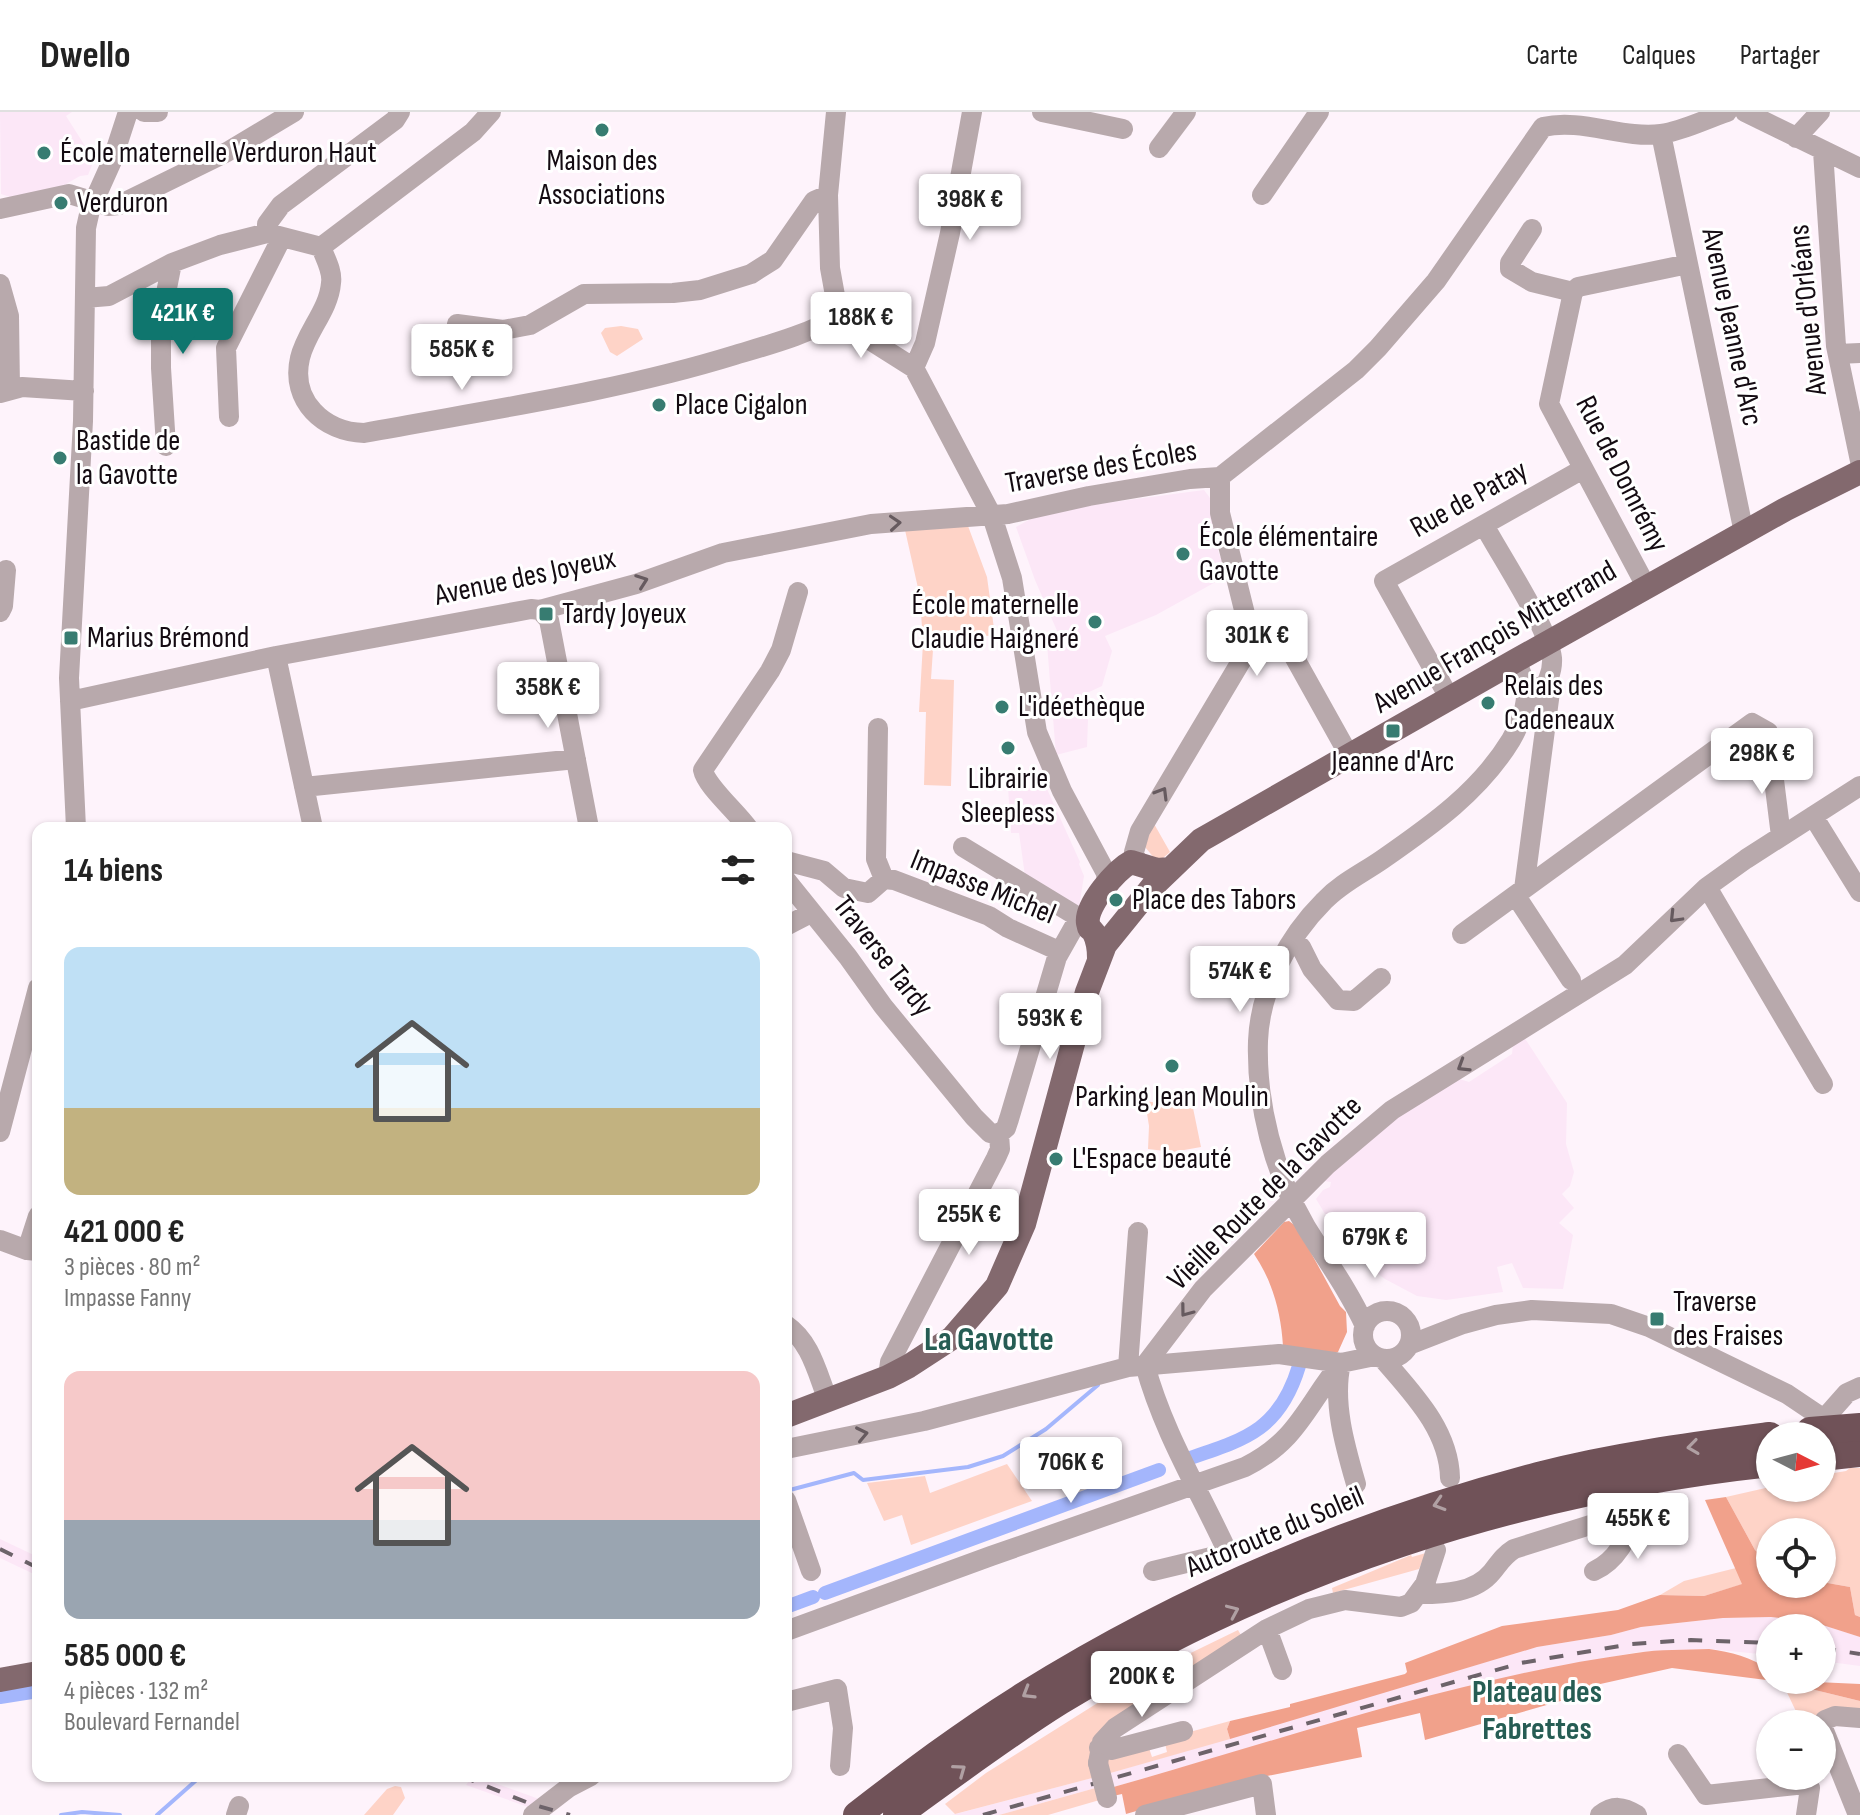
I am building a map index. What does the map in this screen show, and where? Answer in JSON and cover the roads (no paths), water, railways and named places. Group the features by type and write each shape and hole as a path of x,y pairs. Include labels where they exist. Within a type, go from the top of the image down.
{"highway":[{"name":"Autoroute du Soleil","path":"1836,1426 1860,1427"},
{"name":"Autoroute du Soleil","path":"857,1815 1016,1700 1081,1661 1167,1614 1296,1555 1435,1505 1541,1475 1652,1453 1756,1438"},
{"name":"Autoroute du Soleil","path":"897,1815 1025,1724 1112,1671 1182,1634 1335,1567 1441,1529 1547,1501 1658,1479 1756,1465"}],"main road":[{"name":"Avenue François Mitterrand","path":"1145,872 1171,869 1201,840 1744,533 1860,472"},
{"path":"1125,865 1145,872 1084,929 1107,885 1125,865"},
{"path":"792,1414 888,1377 952,1338 982,1306 1006,1268 1024,1224 1099,958 1084,929"},
{"path":"0,1680 32,1674"}],"street":[{"path":"76,822 70,701 84,391 86,228 93,201 112,161 128,112"},
{"path":"144,112 158,112"},
{"path":"1,207 69,194 108,206 119,205 227,152 294,112"},
{"path":"275,235 267,224 281,205 395,120 400,112"},
{"path":"321,247 473,132 491,112"},
{"path":"836,112 828,195 832,288 843,314 865,337 914,368 992,516 1012,578 1037,732 1062,791 1106,873 1107,885"},
{"path":"914,368 925,343 950,233 972,112"},
{"path":"1042,112 1123,129"},
{"path":"1159,148 1186,112"},
{"path":"1262,195 1319,112"},
{"path":"1145,872 1134,852 1140,831 1243,658 1248,626 1220,513 1220,477 1356,370 1378,348 1436,281 1540,120 1661,134 1727,112"},
{"path":"1745,112 1860,168"},
{"path":"1796,138 1820,112"},
{"name":"Avenue Jeanne d'Arc","path":"1661,134 1744,533"},
{"name":"Avenue d'Orléans","path":"1823,151 1838,354 1860,461"},
{"path":"457,324 503,330 530,325 584,294 687,292 751,274 773,260 814,201 828,195"},
{"path":"1532,229 1510,263 1510,269 1532,282 1573,292 1578,287 1688,264"},
{"path":"85,298 109,296 172,263 220,245 275,235 321,247"},
{"path":"229,417 226,348 275,235"},
{"path":"321,247 332,278 330,292 300,359 302,391 318,417 346,433 364,433 679,373 796,336 843,314"},
{"path":"166,446 161,318 172,263"},
{"path":"0,284 9,316 5,391 22,387 84,391"},
{"name":"Rue de Domrémy","path":"1573,292 1549,404 1647,588"},
{"path":"1838,354 1860,353"},
{"name":"Rue de Patay","path":"1450,699 1384,581 1583,469"},
{"name":"Traverse des Écoles","path":"992,516 1089,496 1220,477"},
{"name":"Avenue des Joyeux","path":"70,701 276,656 531,609 540,610 609,592 723,553 871,524 992,516"},
{"path":"1392,1354 1367,1349 1369,1325 1292,1200 1263,1113 1258,1040 1266,995 1288,947 1310,917 1343,884 1422,832 1483,780 1495,765 1537,687 1552,667 1549,642 1484,525"},
{"path":"0,612 6,570"},
{"path":"744,822 705,778 703,770 770,671 781,650 798,592"},
{"path":"540,610 549,620 588,822"},
{"path":"1243,658 1275,647 1292,653 1350,757"},
{"path":"276,656 312,822"},
{"path":"1515,661 1525,677 1537,687 1550,692 1520,892 1571,980"},
{"path":"1462,934 1752,723 1768,732 1785,834"},
{"name":"Impasse Michel","path":"878,728 876,859 884,879"},
{"path":"1779,754 1785,834"},
{"path":"304,787 576,759"},
{"name":"Vieille Route de la Gavotte","path":"1136,1366 1203,1289 1328,1164 1392,1110 1625,965 1707,887 1860,786"},
{"path":"1820,812 1860,876"},
{"path":"1820,812 1860,892"},
{"path":"888,1377 890,1362 1000,1149 999,1134 1006,1128 1084,929 963,847"},
{"name":"Impasse Michel","path":"792,863 824,871 844,888 856,891 868,893 884,879 894,880 989,916 1008,928 1084,929"},
{"path":"1261,1077 1277,999 1296,955 1327,914 1368,869"},
{"path":"1707,887 1823,1084"},
{"name":"Traverse Tardy","path":"792,888 974,1117 990,1133 999,1134"},
{"path":"792,923 811,913"},
{"path":"1310,917 1290,954 1296,955 1312,969 1338,1000 1347,1003 1354,1001 1381,978"},
{"path":"0,1132 32,1011"},
{"path":"1138,1232 1136,1366 1153,1394 1184,1467 1197,1486 1228,1553 1153,1571"},
{"path":"0,1240 32,1250"},
{"path":"792,1448 924,1421 1136,1366 1279,1354 1347,1362 1392,1354 1482,1318 1532,1310 1611,1314 1649,1327 1787,1394 1814,1422"},
{"path":"1356,1484 1347,1454 1337,1391 1347,1362 1369,1325 1390,1311 1406,1320 1436,1326 1463,1324"},
{"path":"1392,1354 1411,1337 1406,1320"},
{"path":"792,1329 807,1347 828,1400"},
{"path":"1392,1354 1441,1435 1449,1458 1450,1478"},
{"path":"792,1629 1245,1467 1270,1453 1305,1416 1323,1385 1347,1362"},
{"path":"1820,1422 1847,1393 1860,1387"},
{"path":"1106,1806 1098,1756 1115,1728 1267,1629 1328,1602 1345,1600 1401,1607 1420,1594 1447,1594 1480,1584 1501,1557 1514,1549 1622,1515 1640,1514 1615,1556 1594,1571"},
{"path":"793,1542 811,1571"},
{"path":"1420,1594 1436,1550"},
{"path":"1267,1629 1282,1670"},
{"path":"792,1700 837,1689 843,1728 840,1766"},
{"path":"1858,1815 1823,1728 1825,1720 1835,1716 1860,1718"},
{"path":"1098,1756 1183,1731"},
{"path":"1678,1754 1706,1795 1805,1784 1810,1788 1806,1815"},
{"path":"533,1815 580,1782"},
{"path":"1145,1815 1262,1784 1266,1815"},
{"path":"1600,1815 1610,1807 1623,1807 1637,1815"}],"waterway":[{"path":"1190,1458 1245,1437 1271,1418 1282,1404 1299,1366"},
{"path":"792,1489 854,1473 863,1480 968,1467 1003,1456 1046,1429 1098,1385"},
{"path":"825,1593 1159,1470"},
{"path":"792,1605 813,1597"},
{"path":"0,1697 32,1692"},
{"path":"157,1815 194,1782"},
{"path":"61,1815 82,1812 120,1815"}],"railway":[{"path":"0,1549 32,1565"},
{"path":"983,1815 1521,1663 1631,1644 1691,1640 1756,1642"},
{"path":"1836,1650 1860,1654"},
{"path":"476,1782 531,1804 570,1815"}],"place":[{"name":"Maison des Associations","path":"602,130"},
{"name":"École maternelle Verduron Haut","path":"44,153"},
{"name":"Verduron","path":"61,203"},
{"name":"Place Cigalon","path":"659,405"},
{"name":"Bastide de la Gavotte","path":"60,458"},
{"name":"École élémentaire Gavotte","path":"1183,554"},
{"name":"Tardy Joyeux","path":"546,614"},
{"name":"École maternelle Claudie Haigneré","path":"1095,622"},
{"name":"Marius Brémond","path":"71,638"},
{"name":"Relais des Cadeneaux","path":"1488,703"},
{"name":"L'idéethèque","path":"1002,707"},
{"name":"Jeanne d'Arc","path":"1393,731"},
{"name":"Librairie Sleepless","path":"1008,748"},
{"name":"Place des Tabors","path":"1116,900"},
{"name":"Parking Jean Moulin","path":"1172,1066"},
{"name":"L'Espace beauté","path":"1056,1159"},
{"name":"Traverse des Fraises","path":"1657,1319"}],"district":[{"name":"La Gavotte","path":"989,1339"},
{"name":"Plateau des Fabrettes","path":"1537,1710"}]}
